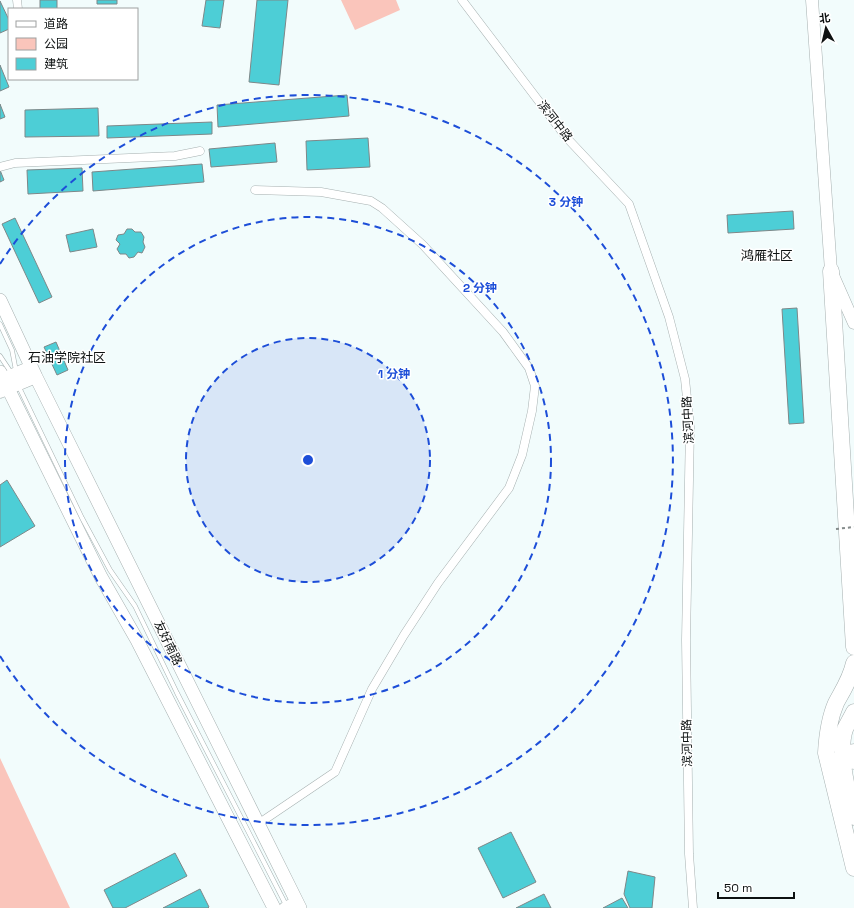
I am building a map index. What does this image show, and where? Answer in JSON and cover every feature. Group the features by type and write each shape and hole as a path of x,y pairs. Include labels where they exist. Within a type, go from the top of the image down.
{"highway":[{"path":"832,271 854,647"},
{"path":"854,663 849,680 836,704 830,720 826,753 854,868"},
{"path":"854,712 845,729 842,752 854,817"},
{"path":"854,752 854,761"}],"main road":[{"name":"友好南路","path":"0,300 34,372 258,824 288,907"},
{"name":"友好南路","path":"7,380 102,577 288,907"}],"street":[{"name":"滨河中路","path":"462,0 566,137 629,204 669,317 685,379 690,427 686,640 689,854 693,908"},
{"path":"812,0 832,271 854,323"},
{"path":"0,167 15,163 175,156 200,151"},
{"path":"255,190 321,192 371,201 382,208 424,245 503,332 529,368 535,386 532,411 522,455 510,488 438,583 404,635 372,689 335,772 258,824"},
{"path":"7,380 34,372"}],"lane":[{"path":"0,324 12,350 7,380"},
{"path":"0,356 7,380"}],"path":[{"path":"836,529 854,527"}],"green space":[{"path":"341,0 396,0 400,10 355,30"},
{"path":"0,758 70,908 0,908"}],"building":[{"path":"40,0 57,0 57,8 40,8"},
{"path":"97,0 117,0 117,4 97,4"},
{"path":"206,0 224,0 220,28 202,26"},
{"path":"257,0 288,0 279,85 249,82"},
{"path":"0,1 8,18 8,29 0,33"},
{"path":"0,65 9,87 0,91"},
{"path":"347,95 349,116 218,127 217,105"},
{"path":"0,104 5,117 0,119"},
{"path":"98,108 99,136 25,137 25,110"},
{"path":"212,122 212,134 107,138 107,126"},
{"path":"368,138 370,167 307,170 306,141"},
{"path":"275,143 277,162 211,167 209,149"},
{"path":"202,164 204,182 93,191 92,172"},
{"path":"82,168 83,191 28,194 27,170"},
{"path":"0,170 4,180 0,182"},
{"path":"793,211 794,229 728,233 727,215"},
{"path":"15,218 52,297 39,303 2,224"},
{"path":"93,229 97,247 70,252 66,235"},
{"path":"127,229 132,229 135,232 141,232 144,237 143,242 145,247 142,253 138,252 134,257 129,258 126,254 120,254 117,249 120,244 116,240 118,235 124,234"},
{"path":"797,308 804,423 789,424 782,309"},
{"path":"56,342 68,370 57,375 44,347"},
{"path":"7,480 35,526 0,547 0,485"},
{"path":"511,832 536,882 503,898 478,848"},
{"path":"175,853 187,876 125,908 113,908 104,890"},
{"path":"628,871 655,877 652,908 630,908 624,894"},
{"path":"200,889 209,907 208,908 163,908"},
{"path":"544,894 551,908 516,908"},
{"path":"622,898 628,908 603,908"}],"district":[{"name":"鸿雁社区","path":"767,255"},
{"name":"石油学院社区","path":"67,357"}]}
